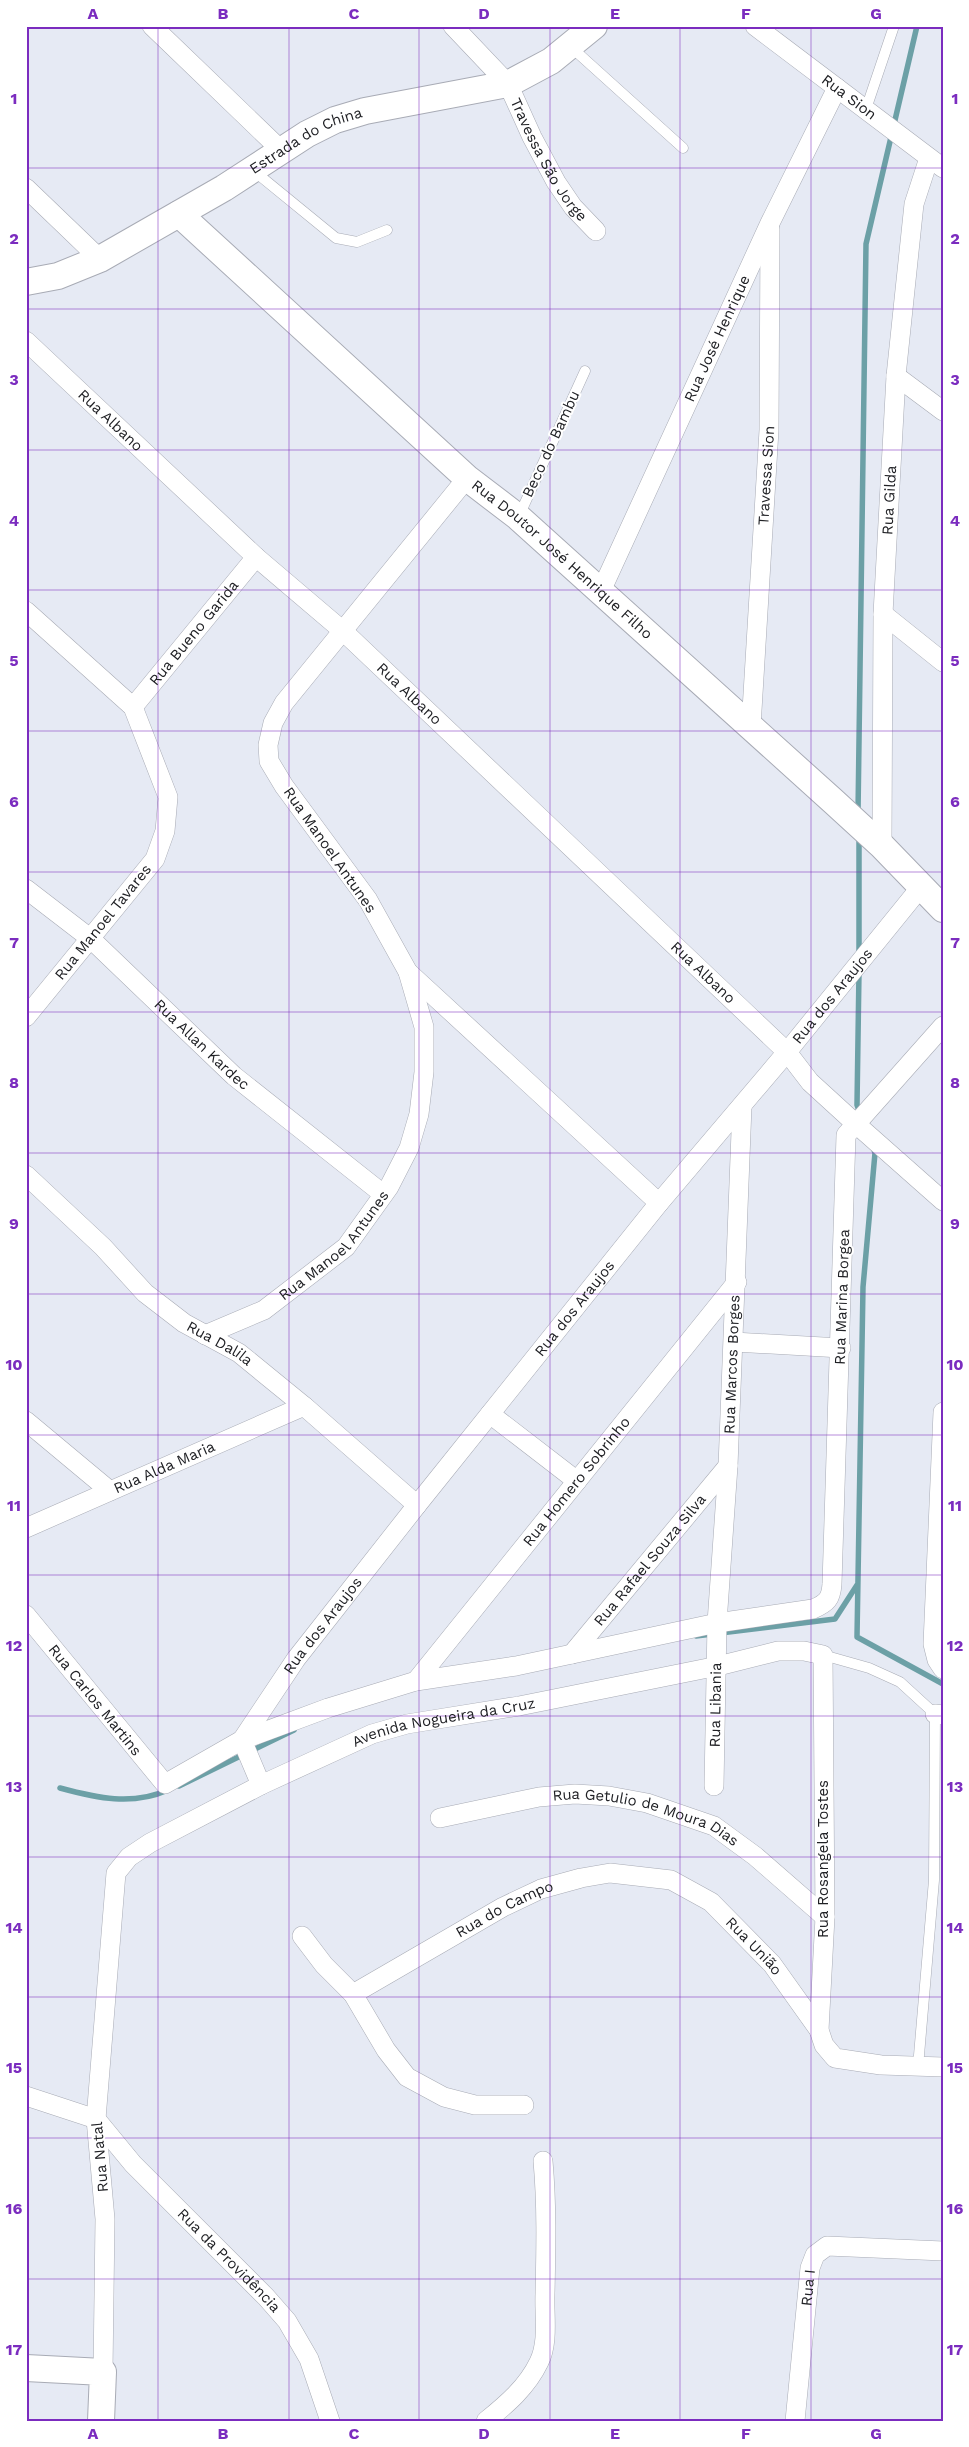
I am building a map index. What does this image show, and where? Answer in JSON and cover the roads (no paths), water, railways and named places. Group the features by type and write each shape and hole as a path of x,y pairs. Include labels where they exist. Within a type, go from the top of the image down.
{"street":[{"path":"152,26 282,151"},
{"name":"Travessa São Jorge","path":"453,26 508,84 532,137 556,182 573,207 596,231"},
{"name":"Estrada do China","path":"28,286 100,259 253,170 307,134 335,120 365,111 508,84 531,74 571,47 594,26"},
{"name":"Rua Sion","path":"755,26 936,163"},
{"name":"Rua José Henrique","path":"601,591 770,223 838,88"},
{"name":"Rua Gilda","path":"866,832 883,614 896,376 914,204 936,163"},
{"path":"26,188 100,259"},
{"name":"Rua Doutor José Henrique Filho","path":"178,214 467,478 518,517 751,727 866,832 943,909"},
{"name":"Travessa Sion","path":"751,727 769,430 770,223"},
{"name":"Rua Albano","path":"26,341 256,557 343,631 787,1052"},
{"path":"896,376 943,411"},
{"name":"Rua Manoel Antunes","path":"205,1335 264,1310 346,1247 383,1194 409,1148 419,1114 422,1088 424,1027 408,972 368,900 284,786 269,761 268,745 274,723 284,703 467,478"},
{"name":"Rua Bueno Garida","path":"133,708 256,557"},
{"path":"26,611 133,708"},
{"path":"883,614 943,662"},
{"name":"Rua Manoel Tavares","path":"26,1017 155,859 165,831 168,797 133,708"},
{"name":"Rua dos Araujos","path":"243,1745 296,1659 418,1504 659,1203 787,1052 920,888"},
{"name":"Rua Allan Kardec","path":"26,889 91,939 234,1076 383,1194"},
{"path":"408,972 659,1203"},
{"path":"864,1125 943,1026"},
{"path":"787,1052 810,1082 864,1125 941,1197"},
{"name":"Rua Marcos Borges","path":"717,1625 728,1466 737,1282 742,1106"},
{"name":"Rua Marina Borgea","path":"717,1625 814,1609 824,1604 831,1596 841,1348 846,1135 864,1125"},
{"name":"Rua Dalila","path":"26,1175 103,1247 146,1293 184,1323 239,1353 418,1504"},
{"name":"Rua Homero Sobrinho","path":"416,1681 737,1282"},
{"path":"734,1342 841,1348"},
{"name":"Rua Alda Maria","path":"26,1528 304,1406"},
{"path":"943,1412 933,1644 937,1660 943,1669"},
{"path":"490,1414 577,1482"},
{"path":"26,1421 110,1491"},
{"name":"Rua Rafael Souza Silva","path":"572,1654 728,1466"},
{"name":"Rua Carlos Martins","path":"26,1615 165,1784 243,1745"},
{"path":"259,1781 243,1745 328,1708 416,1681 516,1666 717,1625"},
{"name":"Rua Libania","path":"714,1786 718,1662 717,1625"},
{"name":"Avenida Nogueira da Cruz","path":"114,1894 116,1873 129,1857 150,1843 259,1781 372,1734 407,1724 519,1706 718,1662 778,1652 804,1652 823,1655"},
{"name":"Rua Rosangela Tostes","path":"819,2030 825,1917 823,1655"},
{"name":"Rua Getulio de Moura Dias","path":"440,1818 539,1796 575,1794 609,1796 647,1803 714,1826 755,1856 825,1917"},
{"name":"Rua do Campo","path":"353,1994 473,1923 541,1889 580,1878 610,1873 671,1880"},
{"name":"Rua União","path":"671,1880 711,1902 740,1930 772,1964 819,2030"},
{"name":"Rua Natal","path":"101,2421 105,2218 96,2119 114,1894"},
{"path":"302,1936 324,1965 353,1994 386,2050 407,2076 444,2097 475,2106 524,2104"},
{"path":"819,2030 824,2045 836,2058 861,2063 943,2067"},
{"path":"26,2096 96,2119"},
{"name":"Rua da Providência","path":"96,2119 134,2164 266,2297 287,2321 308,2359 330,2421"},
{"path":"486,2421 509,2403 527,2382 540,2361 545,2335 547,2246 544,2161"},
{"name":"Rua I","path":"795,2421 810,2268 815,2255 828,2246 943,2251"},
{"path":"26,2368 103,2372"}],"lane":[{"path":"866,109 894,26"},
{"path":"571,47 684,148"},
{"path":"253,170 336,238 357,242 387,230"},
{"name":"Beco do Bambu","path":"518,517 585,371"},
{"path":"823,1655 868,1668 900,1682 939,1714 934,1880 918,2067"}],"waterway":[{"path":"858,813 866,244 917,26"},
{"path":"859,837 859,956"},
{"path":"859,972 857,1105 860,1113"},
{"path":"873,1147 875,1153 863,1287 857,1637 943,1684"},
{"path":"696,1636 835,1619 857,1585"},
{"path":"179,1786 294,1730"},
{"path":"60,1788 114,1799 141,1798 168,1790"}]}
